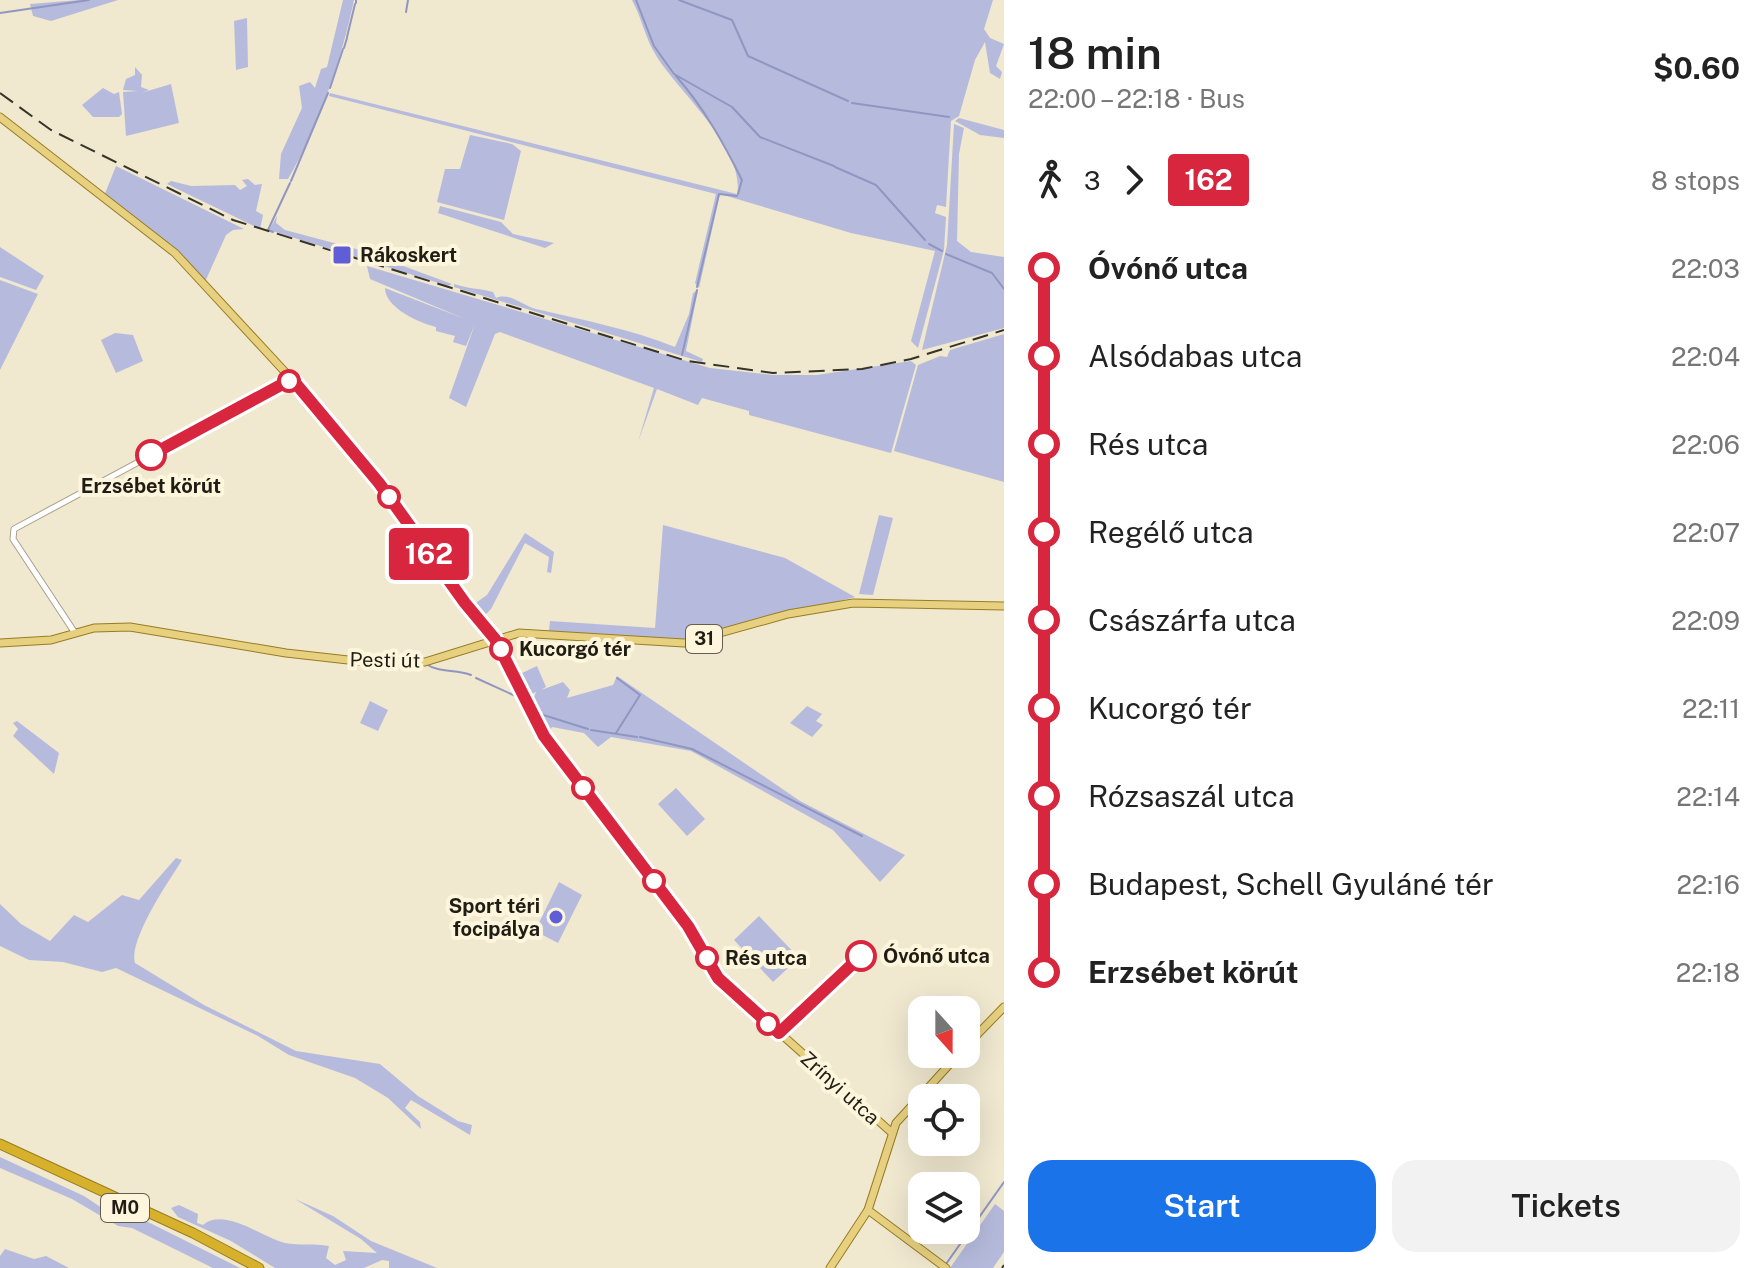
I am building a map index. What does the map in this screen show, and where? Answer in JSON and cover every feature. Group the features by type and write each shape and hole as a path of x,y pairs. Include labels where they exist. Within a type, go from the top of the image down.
{"highway":[{"name":"M0","path":"0,1144 193,1233 259,1268"},
{"name":"M0","path":"0,1150 249,1268"}],"main road":[{"name":"Zrínyi utca","path":"0,117 175,253 292,379 379,483 465,603 495,639 544,736 680,916 718,978 891,1132"},
{"name":"Pesti út","path":"0,643 51,640 99,627 139,627 260,650 406,663 434,661 495,639 524,633 684,643 788,614 856,602 1004,606"},
{"path":"980,1032 1004,1007"},
{"path":"830,1268 868,1210 891,1132 902,1114 946,1068"},
{"path":"868,1210 944,1266"}],"street":[{"path":"75,633 13,539 12,532 292,379"}],"shaded area":[{"path":"118,0 51,21 33,16 30,4"},
{"path":"343,0 354,0 328,92 310,137 288,179 279,179 281,154 302,108 299,86 310,82 315,88 321,69 327,67"},
{"path":"632,0 993,0 984,29 990,38 1004,44 996,66 1002,72 1000,79 990,73 985,42 975,60 959,116 951,121 946,207 937,205 935,213 946,217 944,250 918,348 911,341 935,251 851,233 720,194 699,288 695,283 716,194 329,96 330,93 737,194 737,177 731,159 709,122 657,57"},
{"path":"247,18 248,67 236,70 234,21"},
{"path":"135,67 142,75 141,87 149,90 141,93 171,84 179,123 126,136 123,92 138,91 123,90 126,79 135,75"},
{"path":"103,88 114,94 119,92 122,114 119,117 93,117 82,105"},
{"path":"959,118 1004,130 1004,138 980,135 955,121"},
{"path":"954,124 964,128 959,154 957,241 971,252 1004,257 1004,328 922,350 947,245"},
{"path":"470,135 512,144 521,151 504,220 437,202 445,169 460,169"},
{"path":"116,166 244,229 233,230 226,235 205,282 104,196"},
{"path":"248,179 255,185 262,184 256,211 263,215 260,229 167,184 171,181 191,186 235,185 240,190 247,186 242,180"},
{"path":"440,206 501,222 513,234 554,243 545,248 438,213"},
{"path":"277,216 276,223 285,230 360,250 452,284 448,286 269,230"},
{"path":"0,247 44,276 36,290 0,277"},
{"path":"367,266 710,368 773,375 817,375 911,361 916,365 891,453 749,415 749,411 702,398 698,405 657,389 638,442 654,388 500,332 495,334 466,407 449,398 475,324 466,346 453,342 455,336 436,331 436,327 397,308 385,288 465,319 370,279"},
{"path":"0,280 38,294 0,370"},
{"path":"454,284 493,292 496,298 511,298 536,309 624,330 675,347 689,314 693,293 698,290 686,351 703,359 702,362 454,287"},
{"path":"115,333 133,335 143,361 116,373 101,340"},
{"path":"1004,334 1004,482 894,451 918,365 940,356 947,357 950,350"},
{"path":"879,515 893,518 873,595 859,594"},
{"path":"663,525 785,558 855,597 684,640 549,631 550,621 655,628"},
{"path":"525,533 554,552 551,573 547,572 549,557 525,543 491,609 481,619 470,607 487,595"},
{"path":"537,666 546,687 541,690 563,682 570,690 567,698 613,685 617,676 800,801 905,855 880,882 833,830 691,751 611,737 598,747 584,733 552,727 545,736 532,709 536,707 533,700 536,692 529,695 520,674"},
{"path":"370,701 388,710 378,731 360,723"},
{"path":"807,706 822,714 816,721 823,725 812,737 790,723"},
{"path":"17,721 59,753 54,774 13,736 18,729 13,723"},
{"path":"676,788 705,819 687,836 658,804"},
{"path":"176,858 182,860 143,926 134,953 135,963 204,1005 296,1051 380,1064 418,1096 458,1121 472,1125 470,1135 411,1100 405,1108 420,1122 421,1129 388,1098 355,1078 289,1055 258,1036 116,968 102,972 63,962 29,960 0,946 0,904 21,924 50,941 74,915 88,922 122,895 139,900"},
{"path":"559,882 582,895 558,943 535,931"},
{"path":"759,916 799,958 773,982 734,940"},
{"path":"0,1157 84,1196 117,1218 135,1217 150,1223 240,1268 213,1268 132,1228 118,1226 72,1199 0,1168"},
{"path":"295,1199 333,1216 371,1241 437,1268 389,1268 389,1261 382,1260 364,1268 275,1268 231,1241 178,1217 171,1208 179,1205 198,1214 197,1223 203,1225 221,1219 285,1243 329,1246 326,1258 335,1265 346,1260 343,1251 377,1253 361,1239"},
{"path":"995,1204 1004,1211 1004,1252 993,1268 950,1268 967,1244 980,1244 980,1225"},
{"path":"5,1249 34,1259 46,1256 69,1268 0,1268 0,1256"}],"waterway":[{"path":"0,13 89,0"},
{"path":"406,12 408,0"},
{"path":"636,0 654,46 674,74 732,107 760,137 834,166"},
{"path":"679,0 732,20 748,56 848,101"},
{"path":"347,37 355,4"},
{"path":"344,48 347,38"},
{"path":"330,88 343,49"},
{"path":"676,76 704,113 735,166 742,180 738,194"},
{"path":"291,181 328,93"},
{"path":"852,103 949,117"},
{"path":"835,167 876,185 925,240"},
{"path":"273,232 268,230 290,183"},
{"path":"697,287 719,194 737,196"},
{"path":"929,244 942,251"},
{"path":"946,254 992,273 1004,289"},
{"path":"682,355 697,290"},
{"path":"426,664 436,669 471,675"},
{"path":"476,678 522,699"},
{"path":"616,733 640,695 617,678"},
{"path":"537,713 588,729"},
{"path":"591,730 637,737"},
{"path":"640,737 692,749 862,836"},
{"path":"946,1264 1004,1182"}],"railway":[{"path":"0,93 51,130 233,220 687,361 773,373 862,369 911,359 1004,330"}],"bus line":[{"name":"162","path":"151,455 292,379 379,483 465,603 495,639 544,736 688,926 724,985 779,1033 861,956"}],"place":[{"name":"Rákoskert","path":"342,255"},
{"name":"Erzsébet körút","path":"151,455"},
{"name":"Kucorgó tér","path":"501,649"},
{"name":"Sport téri focipálya","path":"556,917"},
{"name":"Óvónő utca","path":"861,956"},
{"name":"Rés utca","path":"707,958"}]}
